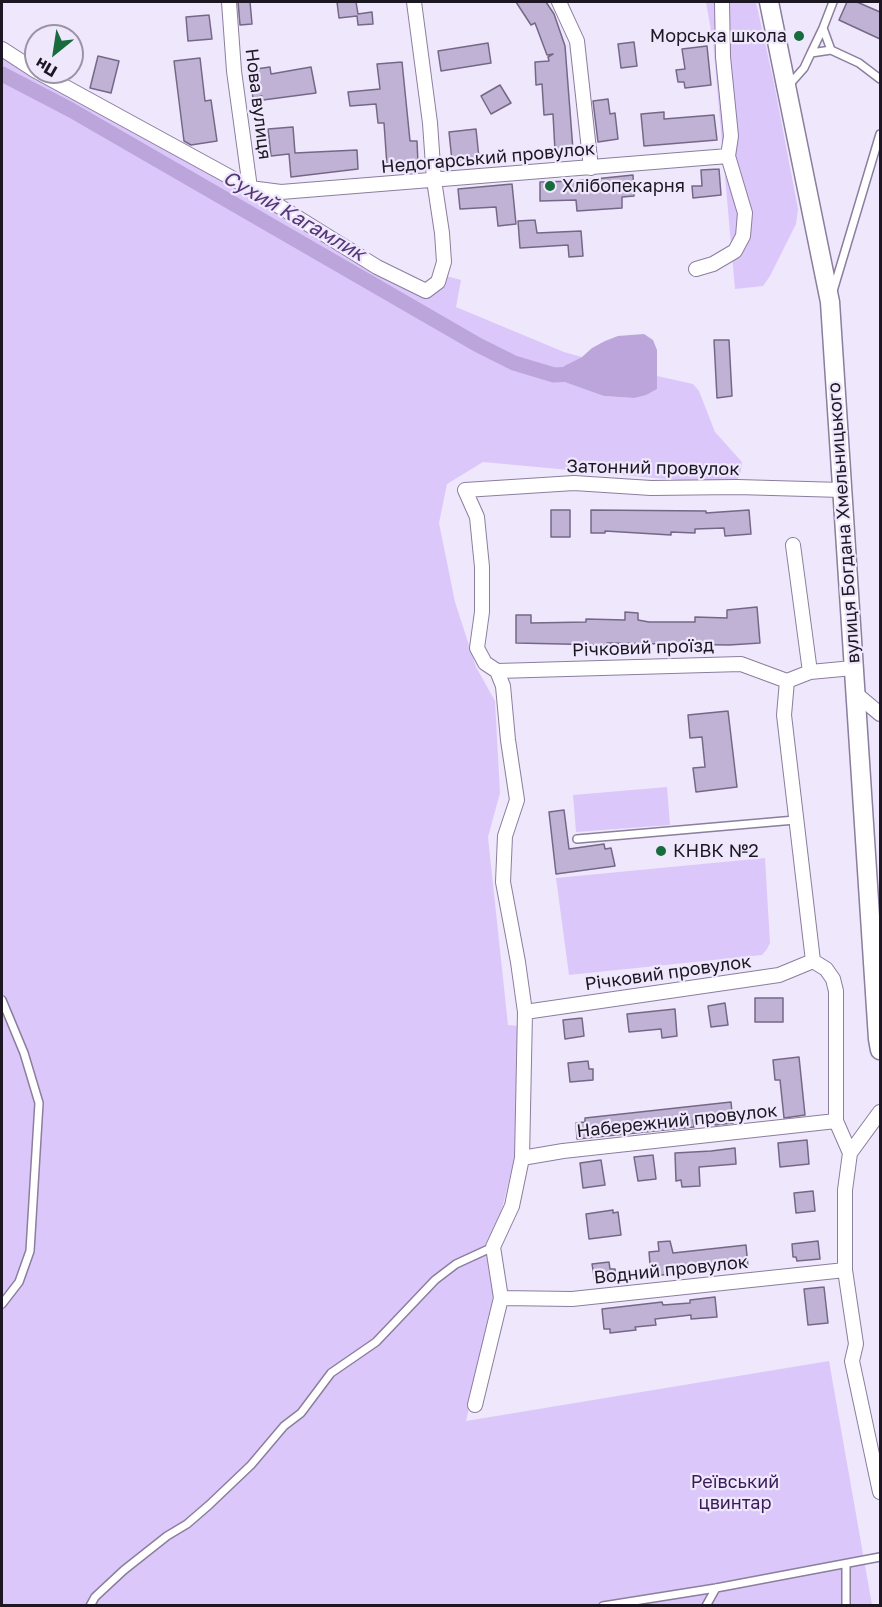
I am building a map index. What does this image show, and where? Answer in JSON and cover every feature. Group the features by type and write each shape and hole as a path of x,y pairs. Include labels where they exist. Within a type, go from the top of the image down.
{"main road":[{"name":"вулиця Богдана Хмельницького","path":"770,2 830,303 880,1050"}],"street":[{"name":"Нова вулиця","path":"229,2 234,71 250,188"},
{"path":"61,84 250,188 377,267 426,291 438,282 444,262 430,123 414,2"},
{"path":"559,2 578,41 591,168"},
{"path":"696,268 713,264 735,251 743,236 745,213 728,156 731,136 723,57 722,2"},
{"path":"2,50 24,63"},
{"name":"Недогарський провулок","path":"250,188 281,192 309,191 728,156"},
{"name":"Затонний провулок","path":"497,671 485,663 477,648 482,612 481,557 477,517 465,490 574,483 651,488 737,487 842,490"},
{"path":"794,545 810,672"},
{"name":"Річковий проїзд","path":"497,671 741,664 787,681"},
{"path":"850,1153 836,1121 836,991 826,969 813,961 784,715 787,681 810,672 853,668"},
{"path":"475,1405 501,1299 493,1247 512,1206 522,1158 525,1012 503,882 505,836 518,800 508,740 503,686 497,671"},
{"path":"855,693 880,714"},
{"name":"Річковий провулок","path":"525,1012 779,975 813,961"},
{"path":"880,1112 850,1153 845,1190 845,1270 856,1344 852,1361 880,1492"},
{"name":"Набережний провулок","path":"522,1158 563,1151 836,1121"},
{"name":"Водний провулок","path":"501,1299 572,1299 845,1270"}],"lane":[{"path":"787,87 804,68 824,28 833,2"},
{"path":"824,28 831,50"},
{"path":"811,53 831,50 859,63 880,80"},
{"path":"830,303 880,135"},
{"path":"577,839 795,820"},
{"path":"2,1000 24,1053 39,1103 30,1251 19,1282 2,1304"},
{"path":"90,1605 95,1597 124,1570 166,1536 187,1524 209,1506 251,1465 284,1426 301,1413 331,1373 376,1342 435,1280 456,1264 493,1247"},
{"path":"603,1605 716,1588 880,1557"},
{"path":"846,1563 846,1605"},
{"path":"706,1605 716,1588"}],"green space":[{"path":"706,2 756,2 774,83 798,209 796,224 763,286 735,289 713,42"},
{"name":"Реївський цвинтар","path":"2,57 24,70 24,84 47,84 175,152 323,240 427,298 446,276 461,280 456,307 564,352 582,357 564,366 556,374 558,377 604,396 634,398 657,389 657,376 693,384 699,391 715,432 742,462 740,477 730,485 483,462 447,484 439,523 455,602 476,667 495,701 500,793 488,837 508,1025 519,1026 516,1152 498,1225 492,1308 466,1421 829,1361 872,1605 2,1606"},
{"path":"667,787 670,825 576,832 573,795"},
{"path":"765,858 770,943 762,955 569,975 556,878"}],"shaded area":[{"path":"644,334 653,340 657,350 657,389 646,395 634,398 604,396 565,382 557,375 564,366 605,341 618,336"}],"building":[{"path":"238,2 250,2 252,24 240,25"},
{"path":"337,2 356,2 358,14 372,12 373,24 358,25 357,16 339,18"},
{"path":"516,2 546,2 554,14 565,46 573,150 555,151 553,114 544,115 542,84 536,85 535,62 549,61 548,57 553,54 547,55 535,23 531,25"},
{"path":"847,2 857,2 880,12 880,39 839,20"},
{"path":"209,15 212,39 188,41 186,17"},
{"path":"634,42 637,66 621,68 618,44"},
{"path":"488,43 491,63 441,71 438,51"},
{"path":"707,46 711,85 685,88 684,82 678,82 676,70 685,69 682,49"},
{"path":"98,56 119,61 111,93 90,88"},
{"path":"200,58 205,101 211,100 217,141 191,145 184,141 174,61"},
{"path":"402,62 410,141 417,141 418,164 387,166 384,123 378,123 376,104 350,106 348,92 380,89 377,64"},
{"path":"270,67 271,74 311,67 316,93 263,100 262,96 253,98 249,70"},
{"path":"500,85 511,103 491,114 481,96"},
{"path":"608,99 610,114 615,113 618,139 598,142 593,101"},
{"path":"664,112 664,119 714,115 717,140 644,146 641,114"},
{"path":"293,127 295,153 357,150 358,169 291,177 289,154 271,156 268,129"},
{"path":"476,129 479,158 452,161 449,132"},
{"path":"719,169 721,195 693,198 692,186 702,186 701,170"},
{"path":"633,175 634,196 622,197 622,208 577,211 576,200 540,201 540,182"},
{"path":"512,184 516,224 498,226 496,207 460,209 458,189"},
{"path":"535,220 537,233 581,231 583,256 569,257 568,245 520,248 518,221"},
{"path":"714,340 729,340 732,396 717,398"},
{"path":"551,510 570,510 570,537 551,537"},
{"path":"591,510 706,511 706,513 749,510 751,534 725,536 724,528 695,529 695,533 671,532 671,535 605,531 605,533 591,533"},
{"path":"757,607 760,643 729,645 607,643 607,645 516,643 516,615 531,615 531,623 586,622 586,619 625,620 625,612 638,613 638,620 649,622 695,622 695,617 727,618 727,610"},
{"path":"728,711 737,787 696,792 693,768 705,767 702,737 690,738 688,715"},
{"path":"564,810 569,849 604,844 605,849 611,848 615,866 556,874 549,812"},
{"path":"755,998 783,998 783,1022 755,1022"},
{"path":"725,1003 728,1025 711,1027 708,1006"},
{"path":"675,1009 677,1036 662,1038 661,1029 629,1032 627,1014"},
{"path":"582,1018 584,1036 565,1039 563,1020"},
{"path":"799,1057 805,1115 784,1118 780,1080 775,1080 773,1060"},
{"path":"588,1061 589,1069 593,1069 593,1080 570,1082 568,1063"},
{"path":"731,1102 733,1123 715,1125 714,1117 693,1120 694,1127 577,1139 576,1123 585,1122 585,1118"},
{"path":"807,1140 809,1164 780,1167 778,1143"},
{"path":"735,1148 736,1164 699,1167 700,1186 682,1187 681,1180 676,1181 675,1153"},
{"path":"653,1155 656,1179 638,1181 634,1157"},
{"path":"601,1160 605,1185 583,1188 580,1163"},
{"path":"813,1191 815,1211 796,1213 794,1193"},
{"path":"613,1210 613,1213 618,1212 621,1235 589,1239 586,1214"},
{"path":"670,1241 673,1253 746,1245 748,1267 651,1276 649,1252 659,1251 658,1242"},
{"path":"818,1241 820,1259 797,1261 796,1257 793,1257 792,1244"},
{"path":"609,1262 610,1269 615,1269 616,1279 595,1282 592,1264"},
{"path":"824,1287 828,1323 808,1325 804,1289"},
{"path":"715,1297 717,1317 691,1319 691,1315 655,1319 656,1325 635,1327 636,1330 610,1333 610,1329 604,1329 602,1309 662,1302 663,1305 690,1303 690,1300"}],"waterway":[{"name":"Сухий Кагамлик","path":"2,74 71,110 478,345 514,363 554,375 574,374"}],"place":[{"name":"Морська школа","path":"799,36"},
{"name":"Хлібопекарня","path":"550,186"},
{"name":"КНВК №2","path":"661,851"}]}
